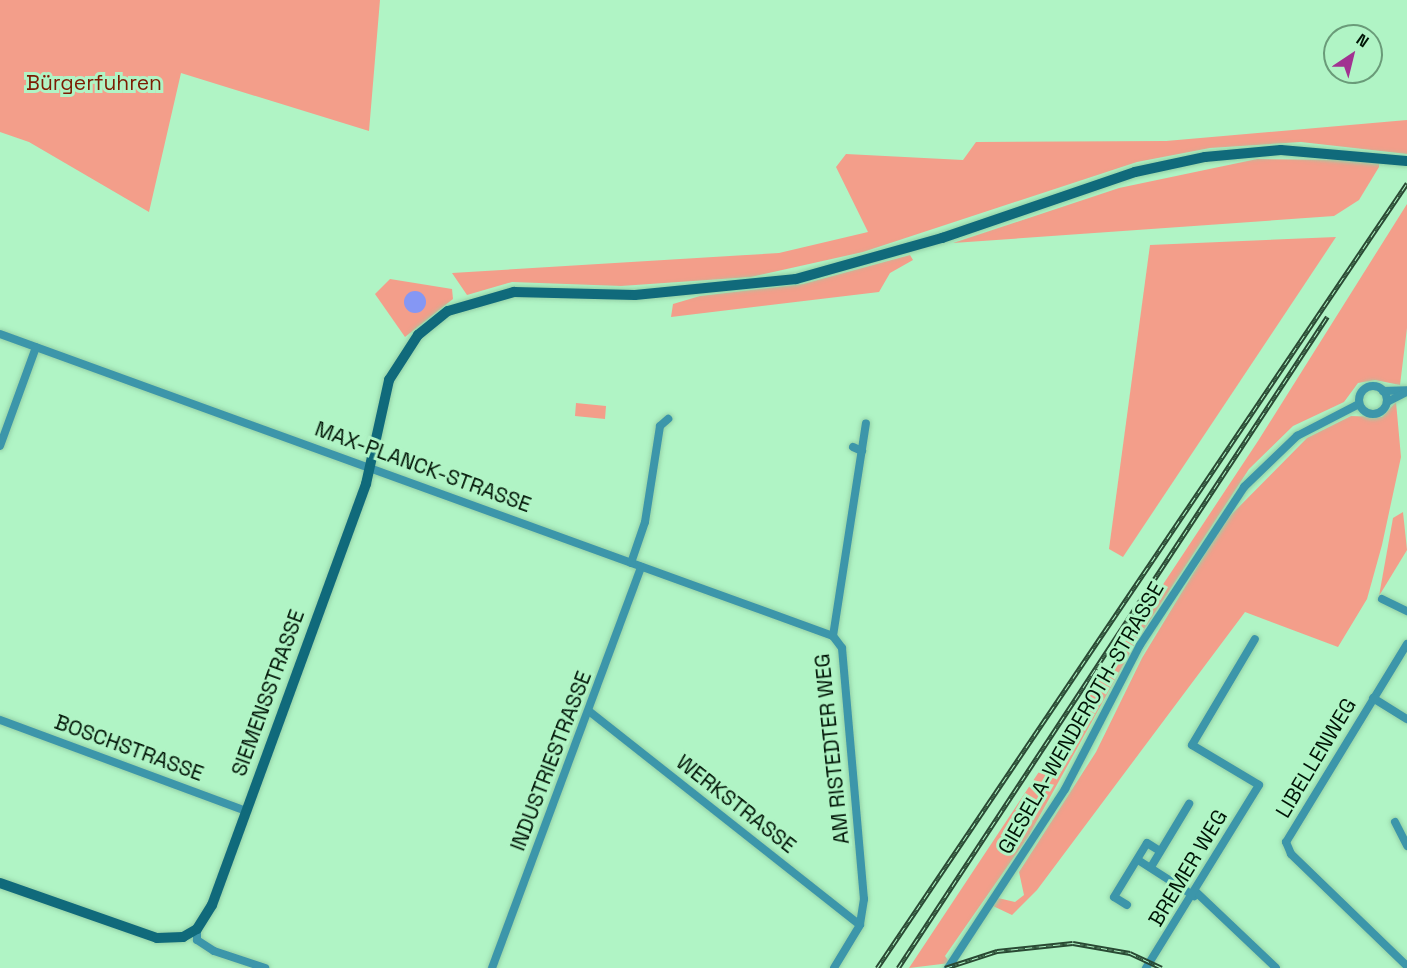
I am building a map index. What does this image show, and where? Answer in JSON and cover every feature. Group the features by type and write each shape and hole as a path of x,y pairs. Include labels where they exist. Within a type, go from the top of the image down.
{"main road":[{"name":"SIEMENSSTRASSE","path":"197,929 212,905 370,467 383,398 406,349 448,311 479,298 514,292 697,291 796,279 920,245 1135,172 1205,157 1281,150 1407,161"},
{"path":"0,883 157,938 183,937 197,929"}],"street":[{"name":"MAX-PLANCK-STRASSE","path":"0,334 833,636"},
{"path":"0,446 36,347"},
{"name":"GIESELA-WENDEROTH-STRASSE","path":"949,967 1065,789 1140,645 1244,487 1298,436 1359,404 1370,386 1383,391"},
{"path":"1387,402 1383,391 1407,391"},
{"path":"1359,404 1371,414 1407,391"},
{"path":"631,563 645,522 660,426 669,419"},
{"name":"AM RISTEDTER WEG","path":"834,968 860,925 864,899 842,648 833,636 866,424"},
{"path":"853,447 862,451"},
{"name":"INDUSTRIESTRASSE","path":"492,968 641,567"},
{"path":"1382,599 1407,611"},
{"name":"BREMER WEG","path":"1146,968 1195,894 1258,785 1192,745 1255,639"},
{"name":"LIBELLENWEG","path":"1407,644 1287,842 1291,854 1407,966"},
{"path":"1373,698 1407,718"},
{"name":"WERKSTRASSE","path":"589,711 860,925"},
{"name":"BOSCHSTRASSE","path":"0,720 246,811"},
{"path":"1151,867 1189,804"},
{"path":"1395,822 1407,846"},
{"path":"1126,905 1114,897 1147,843 1160,851"},
{"path":"1138,860 1195,894 1276,968"},
{"path":"197,929 197,940 214,951 265,968"}],"green space":[{"name":"Bürgerfuhren","path":"0,0 380,0 369,131 181,73 149,212 29,142 0,132"},
{"path":"1407,120 1407,154 1301,142 1210,148 1137,162 863,252 751,277 621,286 512,282 467,295 452,273 779,253 868,232 836,167 846,154 963,160 976,142 1166,141"},
{"path":"1257,159 1354,160 1379,162 1379,167 1359,200 1334,216 953,243 1119,188"},
{"path":"1407,204 1407,328 1400,385 1375,380 1358,383 1344,402 1293,426 1249,469 1137,640 1028,837 945,956 950,963 909,968 1258,441"},
{"path":"1336,237 1123,557 1109,549 1150,245"},
{"path":"910,255 913,260 890,273 879,292 671,317 673,304 700,296 803,284"},
{"path":"390,279 452,289 453,299 405,337 375,294"},
{"path":"1396,402 1401,457 1382,545 1367,599 1338,647 1245,612 1037,890 1012,915 993,906 998,898 1015,902 1024,895 1019,872 1096,752 1142,658 1225,521 1307,438 1351,416 1382,417"},
{"path":"576,403 606,406 605,419 575,416"},
{"path":"1403,512 1407,550 1379,596 1393,518"}],"water":[{"path":"411,291 419,291 426,298 426,306 419,313 411,313 404,306 404,298"}],"railway":[{"path":"877,968 1407,183"},
{"path":"898,968 1327,317"},
{"path":"945,968 997,951 1073,943 1130,953 1162,968"}]}
